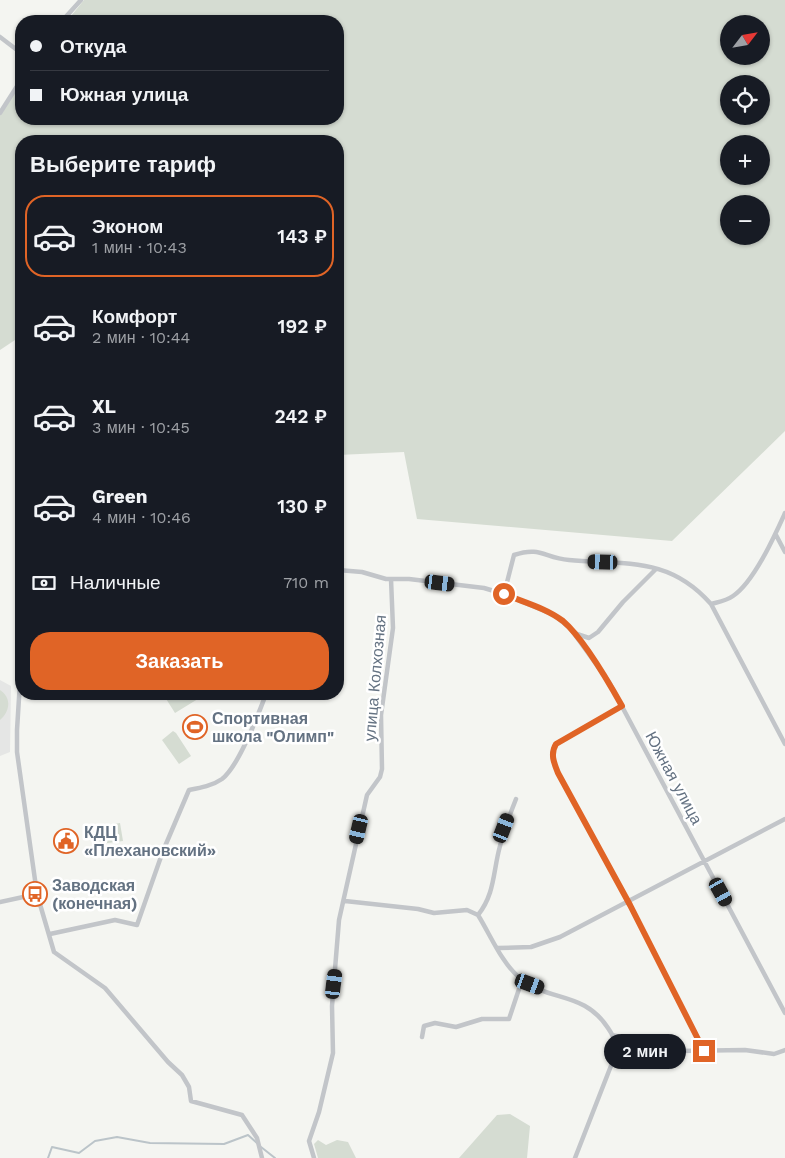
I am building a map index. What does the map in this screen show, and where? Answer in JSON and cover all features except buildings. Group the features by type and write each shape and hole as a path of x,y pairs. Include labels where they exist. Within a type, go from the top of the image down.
{"street":[{"path":"67,15 81,0"},
{"path":"0,37 15,48"},
{"path":"0,113 15,89"},
{"path":"710,604 728,599 737,593 776,535 785,513"},
{"path":"776,535 785,552"},
{"path":"504,594 514,555 530,550 567,560 639,563 689,583 710,604 785,744"},
{"path":"344,570 362,572 391,579 475,586 504,594 554,616 571,630 589,638 598,632 623,602 656,569"},
{"name":"улица Колхозная","path":"314,1158 309,1141 319,1112 333,1053 332,1006 336,971 336,938 368,795 380,777 382,769 383,697 391,659 394,628 391,579"},
{"name":"Южная улица","path":"571,630 609,682 785,1013"},
{"path":"19,700 17,747 37,894 54,952 106,988 168,1062 185,1079 189,1087 191,1101 242,1114 257,1138 262,1158"},
{"path":"50,934 118,920 137,925 163,851 189,790 213,784 228,773 246,741 263,700"},
{"path":"622,706 556,744 552,755 558,773 627,901 704,1051"},
{"path":"478,916 487,903 492,889 500,845 516,798"},
{"path":"498,948 531,947 550,941 785,819"},
{"path":"0,902 37,894"},
{"path":"345,901 418,909 434,913 468,910 478,916 510,967 522,980 591,1008 601,1017 617,1047 615,1059 575,1158"},
{"path":"422,1037 424,1026 429,1024 456,1027 482,1019 509,1019 522,980"},
{"path":"612,1035 668,1050 744,1050 774,1054 785,1050"}],"shaded area":[{"path":"84,0 785,0 785,431 672,541 417,519 404,452 344,455 344,135 15,135 15,340 0,350 0,111 15,89 15,125 344,125 344,15 72,15"},
{"path":"0,680 11,686 10,752 0,756"},
{"path":"0,690 8,701 8,709 0,720"},
{"path":"167,700 196,700 175,713"},
{"path":"173,731 191,756 179,764 162,740"},
{"path":"120,823 123,841 100,844 97,827"},
{"path":"510,1114 530,1126 527,1158 459,1158 497,1115"},
{"path":"318,1140 326,1145 337,1140 348,1142 356,1158 318,1158 314,1144"}],"waterway":[{"path":"48,1158 52,1147 79,1153 95,1141 117,1137 150,1143 224,1144 248,1135 258,1144"},
{"path":"261,1147 275,1158"}],"place":[{"name":"Спортивная школа \"Олимп\"","path":"195,727"},
{"name":"КДЦ «Плехановский»","path":"66,841"},
{"name":"Заводская (конечная)","path":"35,894"}],"route":[{"path":"504,594 554,616 570,628 600,668 622,706 556,744 552,751 553,757 558,773 630,905 704,1051"}]}
